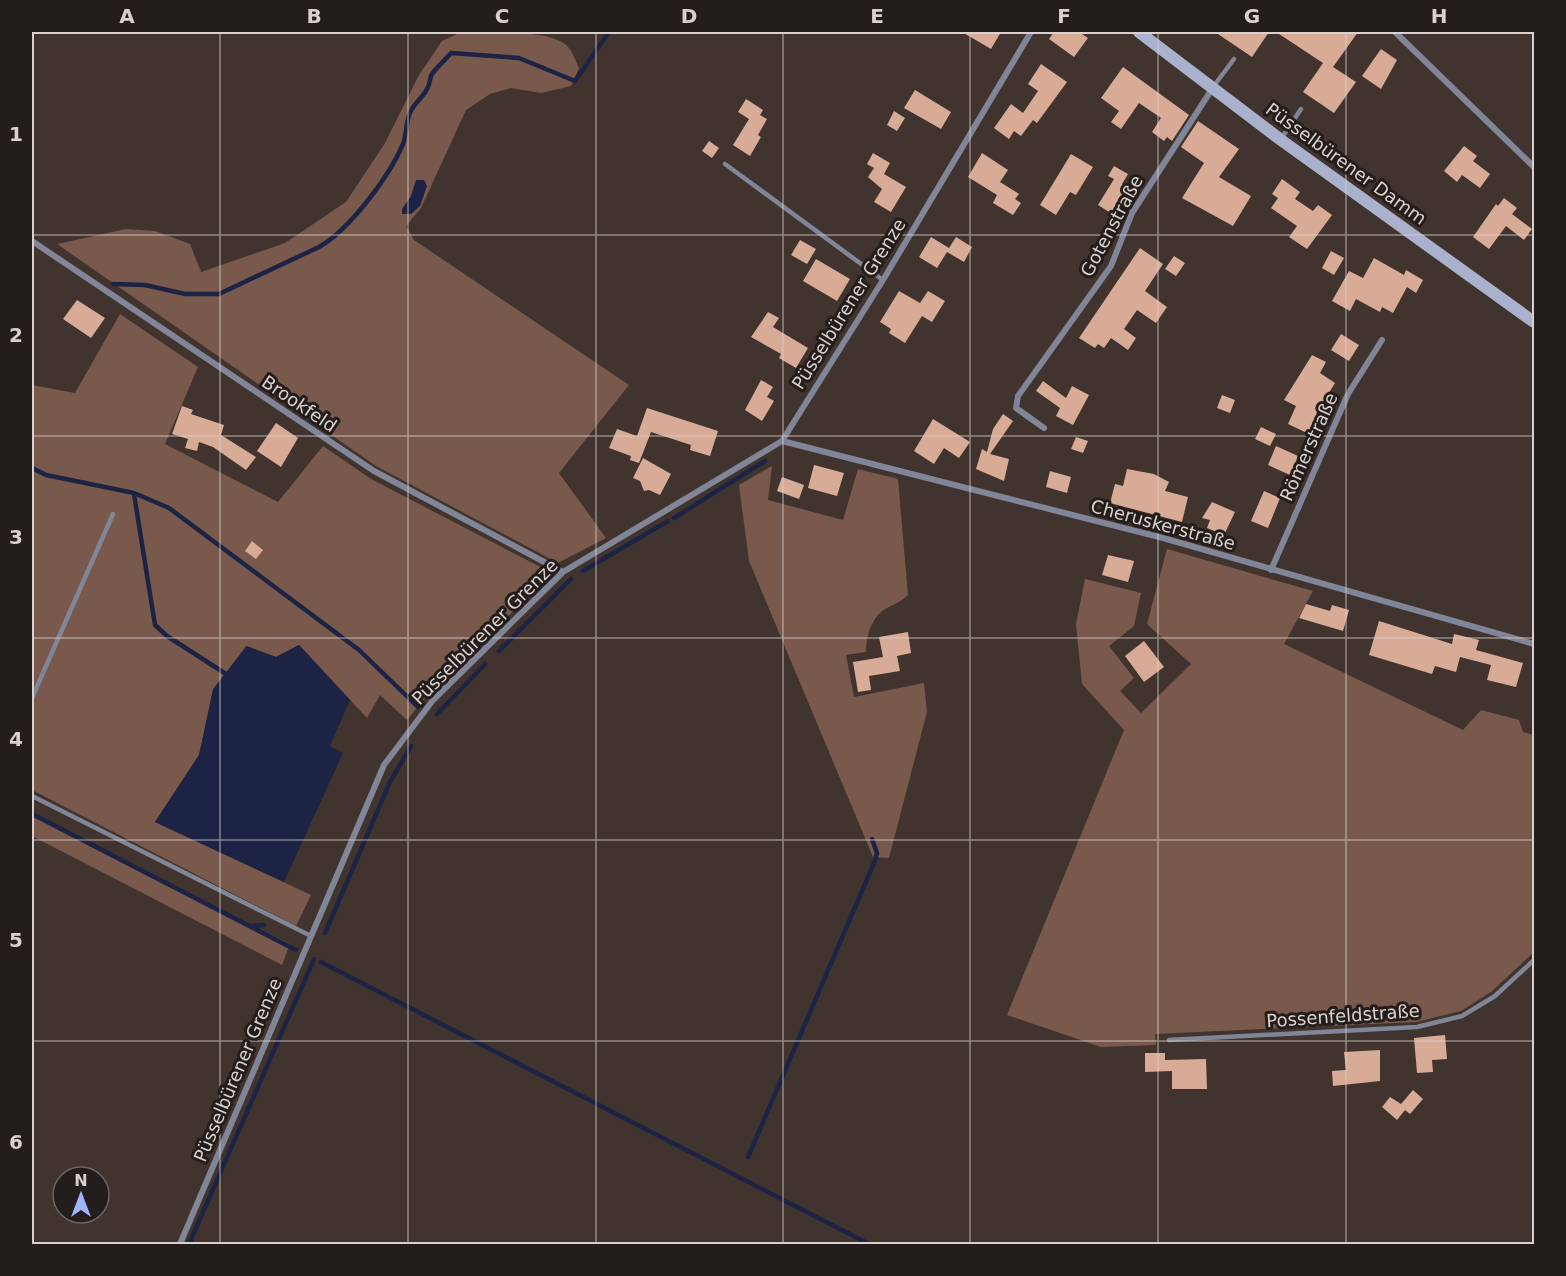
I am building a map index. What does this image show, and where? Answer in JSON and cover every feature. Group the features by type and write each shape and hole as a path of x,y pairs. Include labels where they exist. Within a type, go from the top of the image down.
{"main road":[{"name":"Püsselbürener Damm","path":"1139,32 1281,140 1534,322"}],"street":[{"name":"Püsselbürener Grenze","path":"180,1245 384,765 433,700 563,572 782,441 883,280 1031,32"},
{"path":"1395,32 1534,167"},
{"name":"Gotenstraße","path":"1044,428 1016,408 1018,396 1111,266 1132,213 1212,89"},
{"name":"Brookfeld","path":"32,241 374,471 563,572"},
{"name":"Römerstraße","path":"1271,570 1348,394 1382,340"},
{"name":"Cheruskerstraße","path":"782,441 1163,538 1534,644"}],"lane":[{"path":"1212,89 1234,59"},
{"path":"1281,140 1301,109"},
{"path":"725,164 883,280"},
{"path":"32,698 113,514"},
{"path":"32,796 311,936"},
{"name":"Possenfeldstraße","path":"1169,1040 1417,1027 1462,1016 1495,996 1534,960"}],"shaded area":[{"path":"480,32 540,35 552,38 568,47 579,68 571,86 541,93 511,88 490,94 466,110 421,208 406,226 414,240 629,385 559,473 606,538 558,563 376,466 57,244 126,229 155,231 190,244 201,272 285,243 346,202 385,143 419,75 442,41 457,34"},
{"path":"120,314 198,367 165,444 278,502 323,446 371,479 552,573 425,698 407,720 380,695 367,718 299,645 276,657 246,646 214,689 199,755 155,822 311,895 296,926 32,790 32,385 75,393"},
{"path":"772,466 768,500 843,520 858,469 898,479 908,595 882,611 874,620 868,636 866,652 846,655 854,697 924,683 927,712 889,858 873,857 749,561 739,485"},
{"path":"1167,549 1313,591 1284,644 1463,730 1481,710 1519,720 1523,732 1534,735 1534,952 1491,992 1461,1011 1416,1022 1155,1034 1156,1045 1101,1047 1007,1015 1124,730 1082,684 1076,624 1085,579 1141,593 1134,626 1109,646 1134,678 1120,691 1141,713 1191,664 1147,624"},
{"path":"32,813 290,944 282,965 32,836"}],"water":[{"path":"416,180 424,180 427,186 420,206 411,214 402,214 402,209 411,196"},
{"path":"299,645 350,700 330,746 343,753 284,882 155,822 199,755 213,689 247,646 276,657"}],"building":[{"path":"962,32 1001,32 991,49"},
{"path":"1054,32 1079,32 1088,38 1074,57 1049,39"},
{"path":"1215,32 1269,32 1252,57"},
{"path":"1276,32 1358,32 1333,67 1356,82 1334,113 1303,92 1323,63"},
{"path":"1381,49 1397,60 1381,89 1362,76"},
{"path":"1041,64 1067,82 1037,123 1033,120 1021,136 1014,131 1009,139 994,128 1011,104 1023,113 1038,91 1028,84"},
{"path":"1123,67 1189,115 1172,141 1167,137 1164,141 1152,132 1161,118 1139,103 1121,129 1111,122 1119,111 1101,98"},
{"path":"915,90 951,112 941,129 904,108"},
{"path":"746,99 763,110 760,115 767,119 758,135 761,137 750,156 733,145 749,119 738,112"},
{"path":"894,111 905,118 897,131 887,125"},
{"path":"1198,121 1239,149 1219,177 1251,196 1233,226 1182,198 1204,163 1181,147"},
{"path":"709,141 719,148 712,158 702,151"},
{"path":"1464,146 1477,156 1473,161 1490,174 1480,188 1462,175 1457,182 1444,171"},
{"path":"873,153 890,163 884,174 906,187 891,212 874,202 882,189 868,177 874,168 867,164"},
{"path":"982,153 1008,170 1000,182 1019,194 1015,199 1021,203 1013,215 993,203 997,195 968,177"},
{"path":"1071,154 1093,167 1076,195 1070,192 1056,215 1040,205"},
{"path":"1114,166 1128,174 1122,184 1133,190 1117,217 1098,205 1114,179 1108,176"},
{"path":"1282,179 1300,192 1295,199 1313,211 1318,205 1332,215 1307,249 1289,237 1297,226 1271,208 1278,198 1272,194"},
{"path":"1504,198 1517,208 1512,214 1532,229 1524,240 1506,226 1489,249 1473,237 1496,204 1498,206"},
{"path":"931,237 949,248 956,237 972,247 964,262 947,252 937,268 919,257"},
{"path":"800,240 816,249 807,264 791,255"},
{"path":"1140,248 1163,264 1145,291 1167,307 1156,323 1137,310 1124,329 1136,338 1128,350 1111,338 1104,348 1098,344 1095,348 1079,338"},
{"path":"1331,251 1344,258 1334,275 1322,268"},
{"path":"1174,256 1185,263 1176,276 1165,269"},
{"path":"1374,258 1404,275 1406,270 1423,280 1416,293 1407,287 1393,313 1382,307 1380,312 1356,299 1350,311 1332,301 1349,271 1363,278"},
{"path":"816,259 850,279 837,301 803,281"},
{"path":"899,291 920,303 928,291 945,301 932,322 922,316 905,343 889,333 891,329 880,322"},
{"path":"77,300 105,318 91,338 63,319"},
{"path":"768,312 779,318 773,327 808,348 796,368 779,358 781,354 751,337"},
{"path":"1341,334 1359,345 1349,361 1331,350"},
{"path":"1312,355 1326,362 1320,373 1335,383 1316,414 1318,415 1309,434 1288,424 1296,406 1284,400"},
{"path":"761,380 773,387 767,397 774,401 762,421 745,410"},
{"path":"1043,381 1066,398 1072,386 1089,395 1073,425 1056,416 1060,408 1036,391"},
{"path":"1222,395 1235,400 1230,413 1217,408"},
{"path":"182,406 193,410 191,414 224,425 221,435 256,457 246,470 213,447 199,442 197,451 185,448 188,439 172,434"},
{"path":"647,408 718,431 710,456 690,450 691,445 651,432 639,463 630,460 631,456 609,448 617,429 637,436"},
{"path":"1003,414 1013,421 990,454 1009,459 1004,481 976,469 982,449 987,452 993,429"},
{"path":"933,419 970,442 959,458 944,448 934,464 914,451"},
{"path":"276,423 298,438 281,467 257,451"},
{"path":"1261,427 1276,434 1270,446 1255,439"},
{"path":"1076,437 1088,441 1083,453 1071,449"},
{"path":"1276,446 1298,456 1290,475 1268,465"},
{"path":"643,458 671,474 660,495 649,490 644,491 640,481 633,478"},
{"path":"814,465 844,473 837,496 808,488"},
{"path":"1127,469 1154,474 1169,482 1165,491 1188,497 1182,522 1110,503 1115,484 1123,486"},
{"path":"1050,471 1071,477 1067,493 1046,487"},
{"path":"782,477 804,485 799,499 777,491"},
{"path":"1264,491 1280,498 1268,528 1251,521"},
{"path":"1212,502 1235,512 1224,535 1207,528 1210,520 1202,518"},
{"path":"252,541 263,550 256,559 245,551"},
{"path":"1108,555 1134,561 1128,582 1102,575"},
{"path":"1306,604 1330,611 1332,605 1349,610 1343,631 1299,618"},
{"path":"1379,621 1452,644 1454,634 1479,640 1476,650 1523,663 1516,687 1487,680 1491,665 1460,657 1456,672 1435,666 1432,674 1369,655"},
{"path":"908,632 911,653 897,656 900,671 869,676 871,690 858,692 853,662 883,657 879,637"},
{"path":"1144,641 1164,667 1144,682 1125,656"},
{"path":"1445,1035 1447,1059 1432,1060 1433,1072 1417,1073 1414,1038"},
{"path":"1380,1050 1380,1081 1333,1086 1332,1071 1346,1070 1344,1052"},
{"path":"1145,1053 1165,1053 1165,1060 1206,1059 1207,1089 1172,1089 1172,1071 1145,1072"},
{"path":"1413,1090 1423,1099 1410,1114 1405,1110 1397,1120 1382,1107 1390,1097 1401,1104"}],"waterway":[{"path":"113,284 145,285 185,294 219,294 319,247 355,216 378,187 403,144 410,112 429,85 432,74 451,53 519,58 575,81 609,32"},
{"path":"674,518 765,461"},
{"path":"32,468 46,475 134,493 169,508 359,650 418,707"},
{"path":"134,494 155,625 167,636 226,674"},
{"path":"583,571 668,521"},
{"path":"499,651 571,579"},
{"path":"437,714 485,664"},
{"path":"325,933 390,782 411,746"},
{"path":"32,814 296,950"},
{"path":"748,1157 874,863 877,853 872,839"},
{"path":"252,926 264,925"},
{"path":"189,1244 314,959"},
{"path":"321,962 869,1244"}]}
